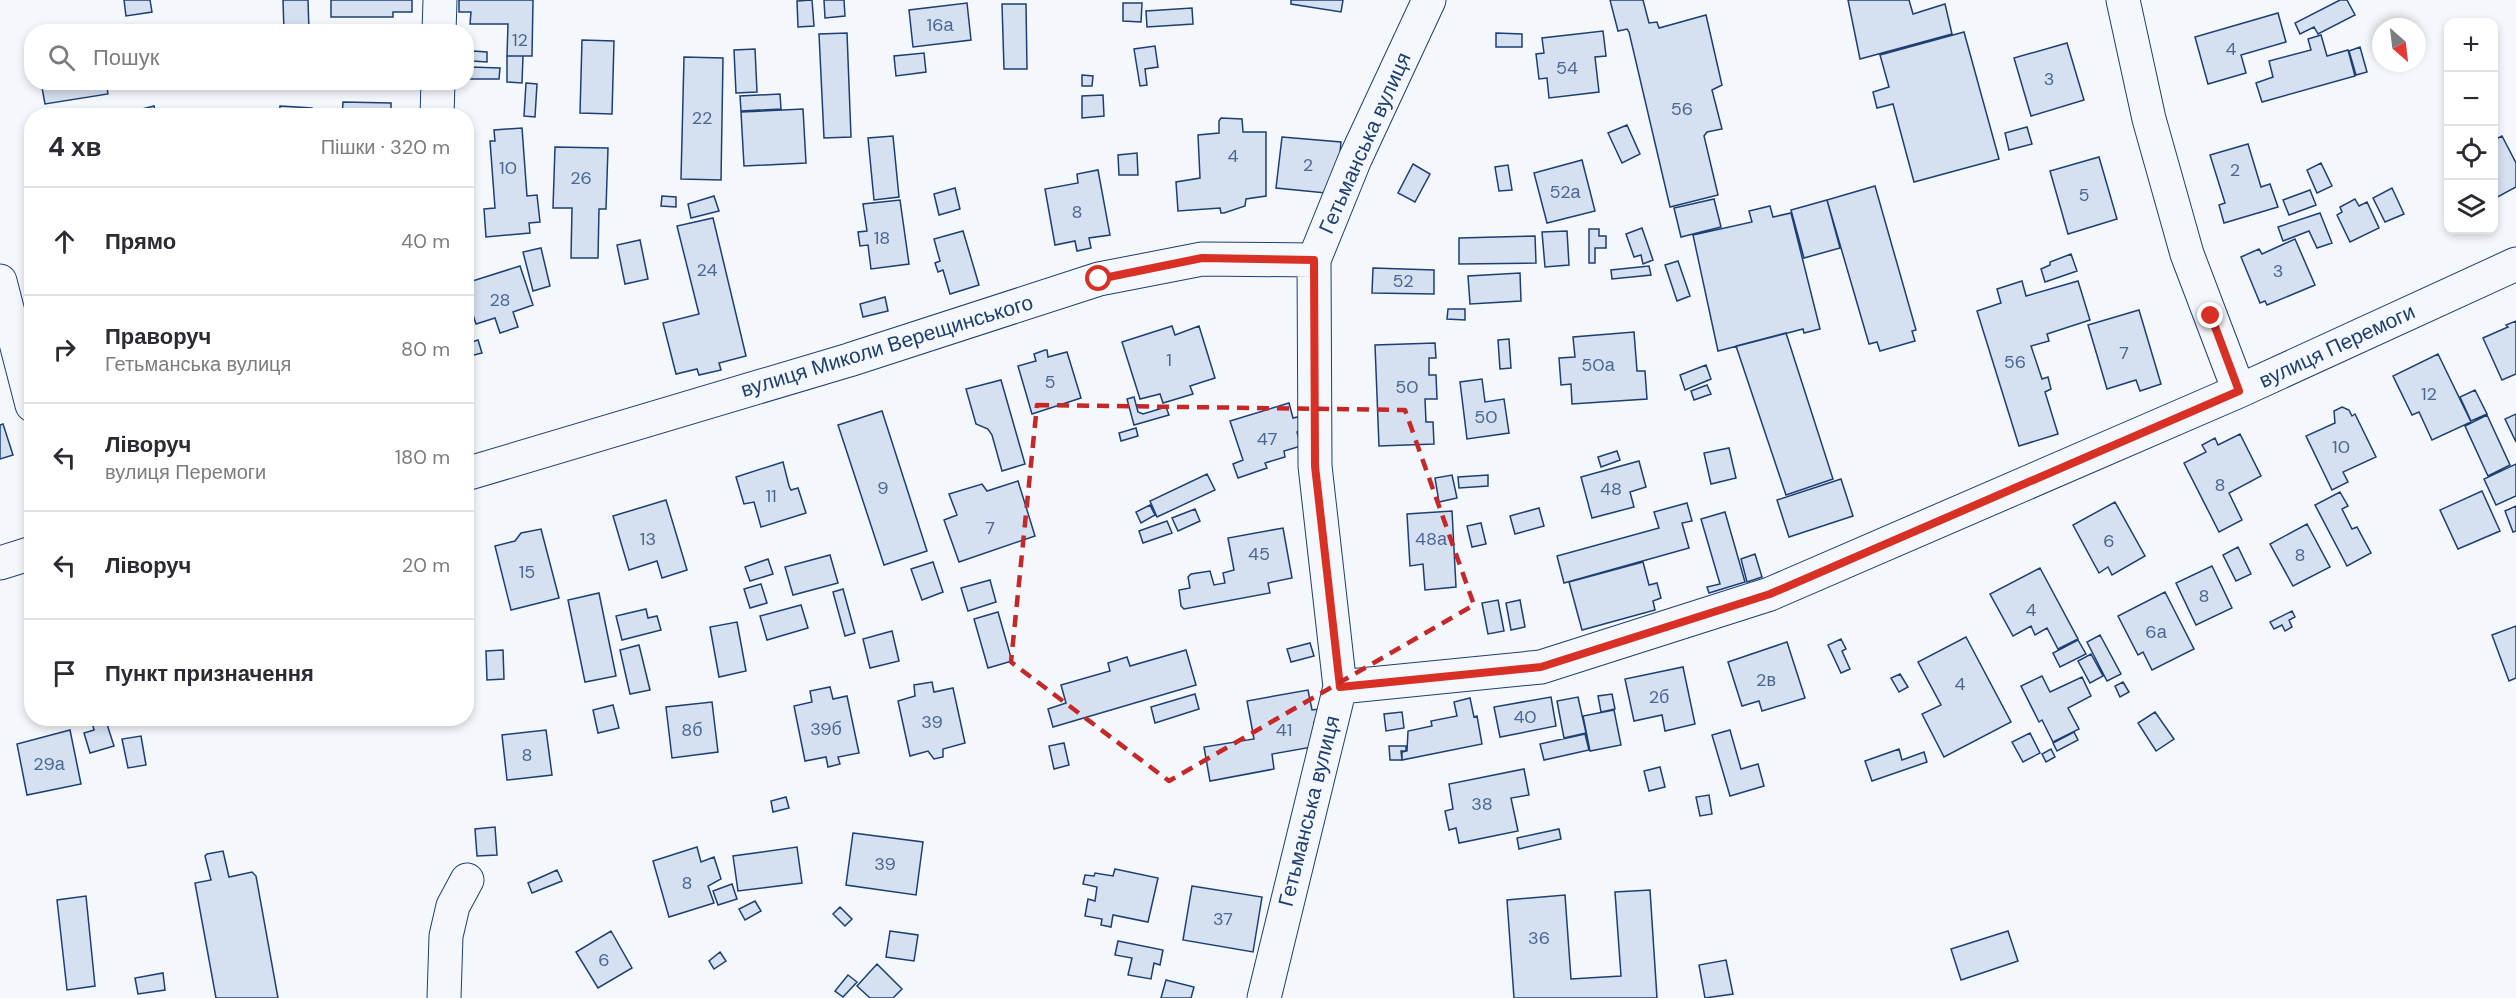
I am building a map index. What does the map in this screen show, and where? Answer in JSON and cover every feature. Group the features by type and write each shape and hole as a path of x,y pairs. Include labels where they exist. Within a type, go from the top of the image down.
{"street":[{"path":"439,24 440,0"},
{"name":"Гетьманська вулиця","path":"1264,998 1340,687 1315,466 1314,260 1355,159 1429,0"},
{"path":"2124,0 2149,118 2187,254 2239,391"},
{"path":"437,108 438,90"},
{"name":"вулиця Миколи Верещинського","path":"474,472 849,360 1099,279 1202,258 1314,260"},
{"name":"вулиця Перемоги","path":"1340,687 1541,667 1770,594 2239,391 2516,264"},
{"path":"0,281 24,374"},
{"path":"0,562 24,554"},
{"path":"444,998 446,936 453,906 467,880"}],"highlighted area":[{"path":"1037,405 1405,410 1474,605 1169,781 1011,662"}],"building":[{"path":"124,0 150,0 152,12 126,16"},
{"path":"283,0 308,0 309,24 284,24"},
{"path":"331,0 412,0 412,12 393,12 393,17 331,17"},
{"path":"459,0 533,0 532,56 507,56 508,24 470,24 471,12 459,12"},
{"path":"812,0 814,26 798,27 797,1"},
{"path":"824,0 844,0 845,16 825,18"},
{"path":"1291,0 1343,0 1341,12 1291,4"},
{"path":"1610,0 1643,0 1649,23 1657,22 1659,28 1706,15 1722,85 1712,90 1722,129 1707,132 1704,136 1718,195 1670,207 1629,32 1627,29 1618,31"},
{"path":"1848,0 1909,0 1913,14 1945,4 1952,34 1860,59"},
{"path":"2340,0 2347,0 2355,15 2318,34 2314,27 2300,34 2295,23"},
{"path":"967,3 971,40 913,47 909,10"},
{"path":"1123,3 1142,3 1141,22 1123,21"},
{"path":"1002,4 1026,4 1027,69 1004,69"},
{"path":"1192,8 1193,24 1147,27 1146,11"},
{"path":"2278,13 2286,42 2241,55 2246,73 2208,84 2195,37"},
{"path":"1603,31 1606,56 1595,57 1599,92 1549,98 1547,78 1539,79 1536,54 1544,53 1542,38"},
{"path":"1964,32 1999,159 1914,182 1893,104 1877,108 1873,92 1889,87 1880,55"},
{"path":"847,33 851,137 824,138 819,34"},
{"path":"1496,33 1522,34 1522,47 1496,47"},
{"path":"2321,35 2327,56 2348,50 2355,76 2262,102 2256,83 2273,77 2269,61 2311,50 2308,39"},
{"path":"582,40 614,41 612,114 580,113"},
{"path":"2067,43 2084,100 2031,116 2014,58"},
{"path":"1155,46 1158,67 1145,69 1147,85 1140,86 1134,49"},
{"path":"2360,47 2367,72 2356,75 2349,51"},
{"path":"755,49 757,92 736,93 734,50"},
{"path":"474,51 487,52 487,62 474,61"},
{"path":"924,53 926,72 896,76 894,56"},
{"path":"507,56 523,56 522,83 507,82"},
{"path":"684,57 723,58 721,180 681,179"},
{"path":"474,67 500,68 499,79 474,79"},
{"path":"1082,75 1093,76 1092,86 1082,86"},
{"path":"526,83 537,84 535,117 524,116"},
{"path":"42,90 107,90 108,94 45,104"},
{"path":"780,94 781,109 741,111 740,96"},
{"path":"1103,95 1104,116 1082,118 1082,96"},
{"path":"343,102 391,103 391,108 343,108"},
{"path":"280,106 312,108 280,108"},
{"path":"803,109 806,163 744,166 741,112"},
{"path":"1221,118 1242,119 1243,132 1266,132 1266,196 1246,199 1245,206 1224,213 1221,213 1220,208 1178,211 1176,182 1200,178 1198,135 1219,133"},
{"path":"1627,125 1640,154 1622,163 1608,133"},
{"path":"2027,127 2032,144 2009,150 2005,133"},
{"path":"522,128 527,196 537,195 540,222 529,223 530,233 486,237 484,209 495,208 490,141 495,141 494,130"},
{"path":"893,136 899,197 874,200 868,138"},
{"path":"2502,136 2516,163 2516,187 2498,197 2498,180 2498,138"},
{"path":"1282,137 1341,142 1336,194 1276,188"},
{"path":"2248,144 2261,187 2270,184 2278,207 2224,223 2219,205 2225,203 2210,155"},
{"path":"555,147 608,148 606,209 599,209 598,258 571,258 572,208 553,208"},
{"path":"1137,153 1138,175 1119,175 1118,155"},
{"path":"2099,157 2117,219 2068,234 2050,171"},
{"path":"1582,160 1595,211 1547,223 1534,173"},
{"path":"2321,163 2332,186 2317,193 2307,170"},
{"path":"1413,164 1430,174 1415,202 1398,193"},
{"path":"1508,165 1512,190 1499,191 1495,167"},
{"path":"1098,170 1110,235 1089,238 1091,248 1077,251 1075,241 1055,245 1045,189 1078,183 1077,174"},
{"path":"1875,186 1916,330 1912,331 1915,341 1880,351 1877,342 1869,344 1827,200"},
{"path":"955,188 960,209 939,215 934,194"},
{"path":"2392,188 2404,214 2385,222 2373,198"},
{"path":"2310,190 2316,205 2289,215 2283,200"},
{"path":"662,196 676,197 676,207 661,206"},
{"path":"714,196 719,211 691,218 688,204"},
{"path":"1714,199 1721,227 1681,237 1674,208"},
{"path":"2355,199 2359,206 2367,202 2379,228 2350,242 2337,215 2342,212 2340,207"},
{"path":"900,200 909,264 871,269 868,245 860,246 858,232 867,231 863,204"},
{"path":"1827,200 1840,248 1804,258 1791,210"},
{"path":"1770,206 1773,217 1791,213 1820,329 1804,333 1803,329 1718,351 1693,235 1752,222 1749,211"},
{"path":"2320,213 2332,243 2317,248 2309,231 2283,241 2278,227"},
{"path":"713,218 746,356 719,363 721,370 699,375 697,369 676,374 663,323 699,314 677,226"},
{"path":"1642,228 1653,260 1643,264 1641,255 1634,257 1626,234"},
{"path":"1589,229 1599,229 1599,236 1606,236 1606,248 1595,248 1595,263 1589,263"},
{"path":"963,231 979,285 950,294 943,270 938,272 935,263 940,261 934,239"},
{"path":"1567,231 1569,265 1545,267 1542,232"},
{"path":"1535,236 1536,263 1459,264 1459,238"},
{"path":"2295,239 2315,285 2267,305 2265,301 2260,303 2241,257 2259,249 2262,254"},
{"path":"640,240 648,279 625,284 617,245"},
{"path":"541,248 550,286 533,291 523,252"},
{"path":"2071,254 2077,271 2045,282 2041,269 2050,265 2050,262"},
{"path":"1678,261 1690,296 1677,301 1665,265"},
{"path":"520,266 533,305 513,312 518,327 500,333 495,318 476,324 474,280"},
{"path":"1649,266 1651,275 1612,279 1611,270"},
{"path":"1373,268 1434,270 1434,294 1372,293"},
{"path":"1520,273 1521,301 1470,304 1468,276"},
{"path":"2022,281 2026,296 2078,281 2090,320 2047,334 2049,341 2031,346 2042,379 2048,377 2051,389 2045,392 2058,434 2019,446 1977,311 2001,303 1997,289"},
{"path":"885,297 888,311 863,317 860,304"},
{"path":"1448,309 1465,309 1465,320 1447,319"},
{"path":"2139,310 2161,384 2140,391 2136,380 2107,389 2088,325"},
{"path":"2516,321 2516,374 2502,380 2483,338"},
{"path":"1172,326 1175,335 1199,326 1215,378 1190,386 1193,394 1163,403 1160,394 1140,399 1122,342"},
{"path":"1634,332 1637,371 1645,371 1647,399 1572,404 1571,384 1561,385 1559,358 1575,357 1573,337"},
{"path":"1786,333 1833,479 1786,495 1736,346"},
{"path":"1509,339 1511,368 1500,369 1498,340"},
{"path":"478,340 482,353 474,355 474,341"},
{"path":"1435,343 1436,358 1429,358 1429,375 1436,375 1437,399 1425,399 1426,422 1433,422 1434,444 1379,446 1375,345"},
{"path":"1047,350 1048,357 1067,352 1081,398 1032,414 1018,366 1036,361 1034,354"},
{"path":"2438,354 2471,422 2432,440 2419,412 2412,415 2393,376"},
{"path":"1706,365 1711,379 1685,390 1680,375"},
{"path":"1482,379 1485,402 1504,399 1509,433 1467,439 1460,382"},
{"path":"1001,380 1025,464 1002,471 992,435 988,429 976,424 966,389"},
{"path":"1707,385 1711,394 1694,400 1691,391"},
{"path":"2475,390 2487,414 2471,421 2460,397"},
{"path":"1134,397 1138,412 1143,414 1166,407 1169,415 1134,425 1127,399"},
{"path":"1289,403 1293,418 1302,416 1306,429 1297,432 1301,446 1284,451 1285,457 1265,463 1267,468 1238,478 1233,464 1243,460 1230,421"},
{"path":"2342,407 2349,410 2352,416 2355,414 2376,457 2343,472 2348,482 2332,490 2306,436 2335,423 2334,411"},
{"path":"882,411 927,551 884,565 838,425"},
{"path":"2516,414 2516,442 2505,419"},
{"path":"2487,415 2510,465 2488,476 2465,426"},
{"path":"3,424 13,455 0,459 0,425"},
{"path":"1136,428 1138,436 1121,441 1119,433"},
{"path":"2240,434 2261,476 2229,493 2242,520 2219,532 2184,463 2206,452 2202,445 2215,438 2218,445"},
{"path":"1729,448 1736,478 1711,484 1704,453"},
{"path":"1617,451 1620,460 1601,467 1598,457"},
{"path":"1639,461 1646,487 1630,492 1634,507 1592,518 1581,477"},
{"path":"783,462 789,486 791,490 798,488 806,513 761,527 754,502 744,504 736,477"},
{"path":"2516,464 2516,496 2496,505 2484,479"},
{"path":"1207,474 1215,490 1157,517 1150,501"},
{"path":"1452,475 1457,498 1439,502 1435,478"},
{"path":"1488,475 1488,486 1459,488 1458,477"},
{"path":"1841,479 1853,516 1789,537 1777,500"},
{"path":"1018,481 1035,536 959,562 944,520 957,515 949,494 982,484 987,491"},
{"path":"2482,491 2500,531 2458,549 2440,510"},
{"path":"2340,492 2348,506 2342,509 2352,529 2357,527 2371,553 2347,566 2315,505"},
{"path":"666,500 687,570 662,578 657,561 629,570 613,516"},
{"path":"2115,502 2145,556 2112,575 2108,567 2099,573 2073,525"},
{"path":"1687,503 1692,521 1682,523 1689,548 1564,583 1557,556 1659,528 1654,512"},
{"path":"1150,505 1155,515 1141,523 1136,512"},
{"path":"2516,506 2516,531 2513,532 2505,511"},
{"path":"1539,508 1544,526 1515,534 1510,516"},
{"path":"1195,509 1200,521 1178,531 1172,518"},
{"path":"1452,511 1456,587 1425,590 1423,564 1410,566 1407,514"},
{"path":"1725,512 1745,582 1709,593 1707,587 1720,584 1701,519"},
{"path":"1167,521 1172,533 1143,543 1139,531"},
{"path":"1481,523 1486,544 1472,547 1467,526"},
{"path":"2307,524 2330,567 2293,586 2270,544"},
{"path":"1283,528 1292,578 1268,583 1270,593 1184,609 1181,606 1179,590 1190,588 1188,577 1191,574 1210,571 1214,585 1225,583 1223,573 1234,570 1228,538"},
{"path":"541,529 559,598 511,610 495,546 515,541 521,533"},
{"path":"2238,547 2251,574 2236,581 2223,555"},
{"path":"1755,554 1762,577 1747,582 1741,559"},
{"path":"830,555 838,583 793,595 785,567"},
{"path":"768,559 773,574 750,581 745,567"},
{"path":"933,562 943,592 922,600 911,569"},
{"path":"1643,562 1649,585 1657,583 1661,598 1653,601 1655,610 1582,630 1569,582"},
{"path":"2212,566 2232,608 2196,625 2176,583"},
{"path":"2040,568 2078,639 2058,649 2047,628 2035,635 2031,626 2013,636 1990,594"},
{"path":"990,580 996,602 968,611 961,588"},
{"path":"761,584 767,603 750,608 744,589"},
{"path":"843,589 855,633 845,636 833,592"},
{"path":"2165,592 2194,649 2152,670 2143,652 2138,655 2118,616"},
{"path":"599,593 616,676 585,682 568,600"},
{"path":"1498,600 1504,631 1488,634 1482,603"},
{"path":"1520,600 1525,627 1511,630 1506,603"},
{"path":"801,605 808,628 767,640 760,616"},
{"path":"646,609 648,618 657,616 661,630 622,640 616,616"},
{"path":"2292,611 2295,617 2289,620 2292,627 2285,631 2282,625 2274,629 2270,622"},
{"path":"998,612 1012,661 988,668 974,619"},
{"path":"737,622 746,671 719,677 710,627"},
{"path":"2516,626 2516,678 2509,681 2492,635"},
{"path":"892,631 899,661 870,668 863,639"},
{"path":"2100,635 2121,674 2107,681 2087,642"},
{"path":"1966,637 2011,722 1944,757 1922,714 1941,705 1918,662"},
{"path":"1841,639 1846,649 1842,651 1850,669 1841,673 1828,645"},
{"path":"2078,640 2086,654 2060,667 2053,653"},
{"path":"1787,642 1805,698 1762,711 1759,701 1742,706 1728,662"},
{"path":"1310,643 1314,656 1291,662 1287,649"},
{"path":"639,645 650,690 630,694 620,650"},
{"path":"503,650 504,679 487,680 486,651"},
{"path":"1186,650 1196,685 1053,727 1048,709 1066,703 1061,685 1110,671 1108,663 1127,657 1130,666"},
{"path":"2091,654 2103,676 2090,683 2078,661"},
{"path":"1683,667 1695,724 1665,731 1662,715 1634,721 1625,679"},
{"path":"1900,674 1908,687 1899,692 1891,678"},
{"path":"2042,676 2050,692 2082,677 2091,696 2068,708 2079,729 2053,742 2042,720 2039,722 2021,686"},
{"path":"932,682 934,692 953,688 965,743 943,749 943,757 934,759 928,751 910,756 898,701 915,696 914,685"},
{"path":"2123,682 2129,692 2120,697 2115,686"},
{"path":"830,687 833,699 847,696 859,753 838,757 840,764 828,767 826,757 805,761 794,706 812,702 810,691"},
{"path":"1308,690 1312,710 1319,709 1320,720 1314,722 1318,746 1272,754 1274,769 1210,781 1204,747 1254,739 1247,701"},
{"path":"1195,694 1199,709 1155,723 1151,707"},
{"path":"1612,694 1615,709 1601,712 1598,696"},
{"path":"1551,697 1556,726 1500,737 1494,707"},
{"path":"1578,697 1586,733 1564,738 1557,701"},
{"path":"1470,698 1474,717 1477,716 1482,744 1402,760 1402,752 1407,751 1408,731 1432,726 1431,721 1457,716 1454,702"},
{"path":"712,702 718,752 672,758 666,707"},
{"path":"613,705 619,728 598,733 593,710"},
{"path":"1614,710 1621,745 1590,751 1583,716"},
{"path":"1402,712 1404,728 1386,731 1384,714"},
{"path":"2155,712 2174,739 2156,751 2138,723"},
{"path":"93,726 108,726 114,746 90,753 84,733 94,730"},
{"path":"70,730 81,784 27,795 17,744"},
{"path":"546,730 552,775 507,780 502,735"},
{"path":"1730,730 1741,769 1758,764 1764,786 1730,796 1712,735"},
{"path":"2074,732 2078,740 2057,751 2053,743"},
{"path":"2030,733 2040,753 2023,762 2012,742"},
{"path":"1585,734 1589,750 1544,760 1540,744"},
{"path":"141,736 146,765 128,768 122,739"},
{"path":"1064,743 1069,765 1054,769 1049,746"},
{"path":"1389,746 1406,746 1406,751 1401,751 1402,760 1390,760"},
{"path":"1899,749 1902,760 1924,752 1927,762 1872,781 1865,761"},
{"path":"2051,749 2055,757 2046,762 2042,754"},
{"path":"1660,767 1665,787 1649,791 1644,771"},
{"path":"1524,769 1529,795 1511,798 1518,831 1459,843 1456,828 1449,830 1445,811 1453,809 1449,784"},
{"path":"1709,795 1712,814 1700,816 1696,797"},
{"path":"786,797 789,808 773,812 771,801"},
{"path":"495,827 497,855 477,856 475,829"},
{"path":"1559,829 1561,839 1519,849 1517,838"},
{"path":"853,833 923,842 916,895 846,885"},
{"path":"697,847 701,862 714,857 721,879 708,886 714,903 669,917 653,861"},
{"path":"797,847 802,883 738,891 733,856"},
{"path":"223,851 229,877 252,872 256,876 278,998 216,998 195,883 211,880 205,856"},
{"path":"1115,869 1158,878 1148,922 1113,915 1111,927 1101,925 1102,919 1085,916 1088,899 1095,901 1097,887 1083,884 1085,875 1094,876 1095,873 1113,876"},
{"path":"557,870 562,881 532,893 528,883"},
{"path":"732,884 737,899 718,905 713,891"},
{"path":"1192,886 1262,897 1253,952 1183,940"},
{"path":"1650,890 1657,998 1514,998 1507,900 1565,895 1571,979 1621,976 1615,892"},
{"path":"86,896 95,986 67,990 57,900"},
{"path":"755,901 761,911 745,920 739,909"},
{"path":"840,907 852,919 845,926 833,914"},
{"path":"611,931 632,968 598,988 576,952"},
{"path":"890,931 918,935 914,961 886,957"},
{"path":"2008,931 2018,961 1961,980 1951,949"},
{"path":"1118,941 1163,950 1160,965 1154,963 1151,979 1128,975 1132,958 1115,955"},
{"path":"720,952 726,961 714,969 709,961"},
{"path":"1726,960 1733,994 1705,998 1699,965"},
{"path":"877,964 902,989 893,998 870,998 857,986"},
{"path":"163,973 165,990 138,994 135,978"},
{"path":"848,975 857,982 843,997 835,991"},
{"path":"1166,980 1194,987 1191,998 1161,998"}],"route":[{"path":"1099,279 1202,258 1314,260 1315,466 1340,687 1541,667 1770,594 2239,391 2211,316"}]}
